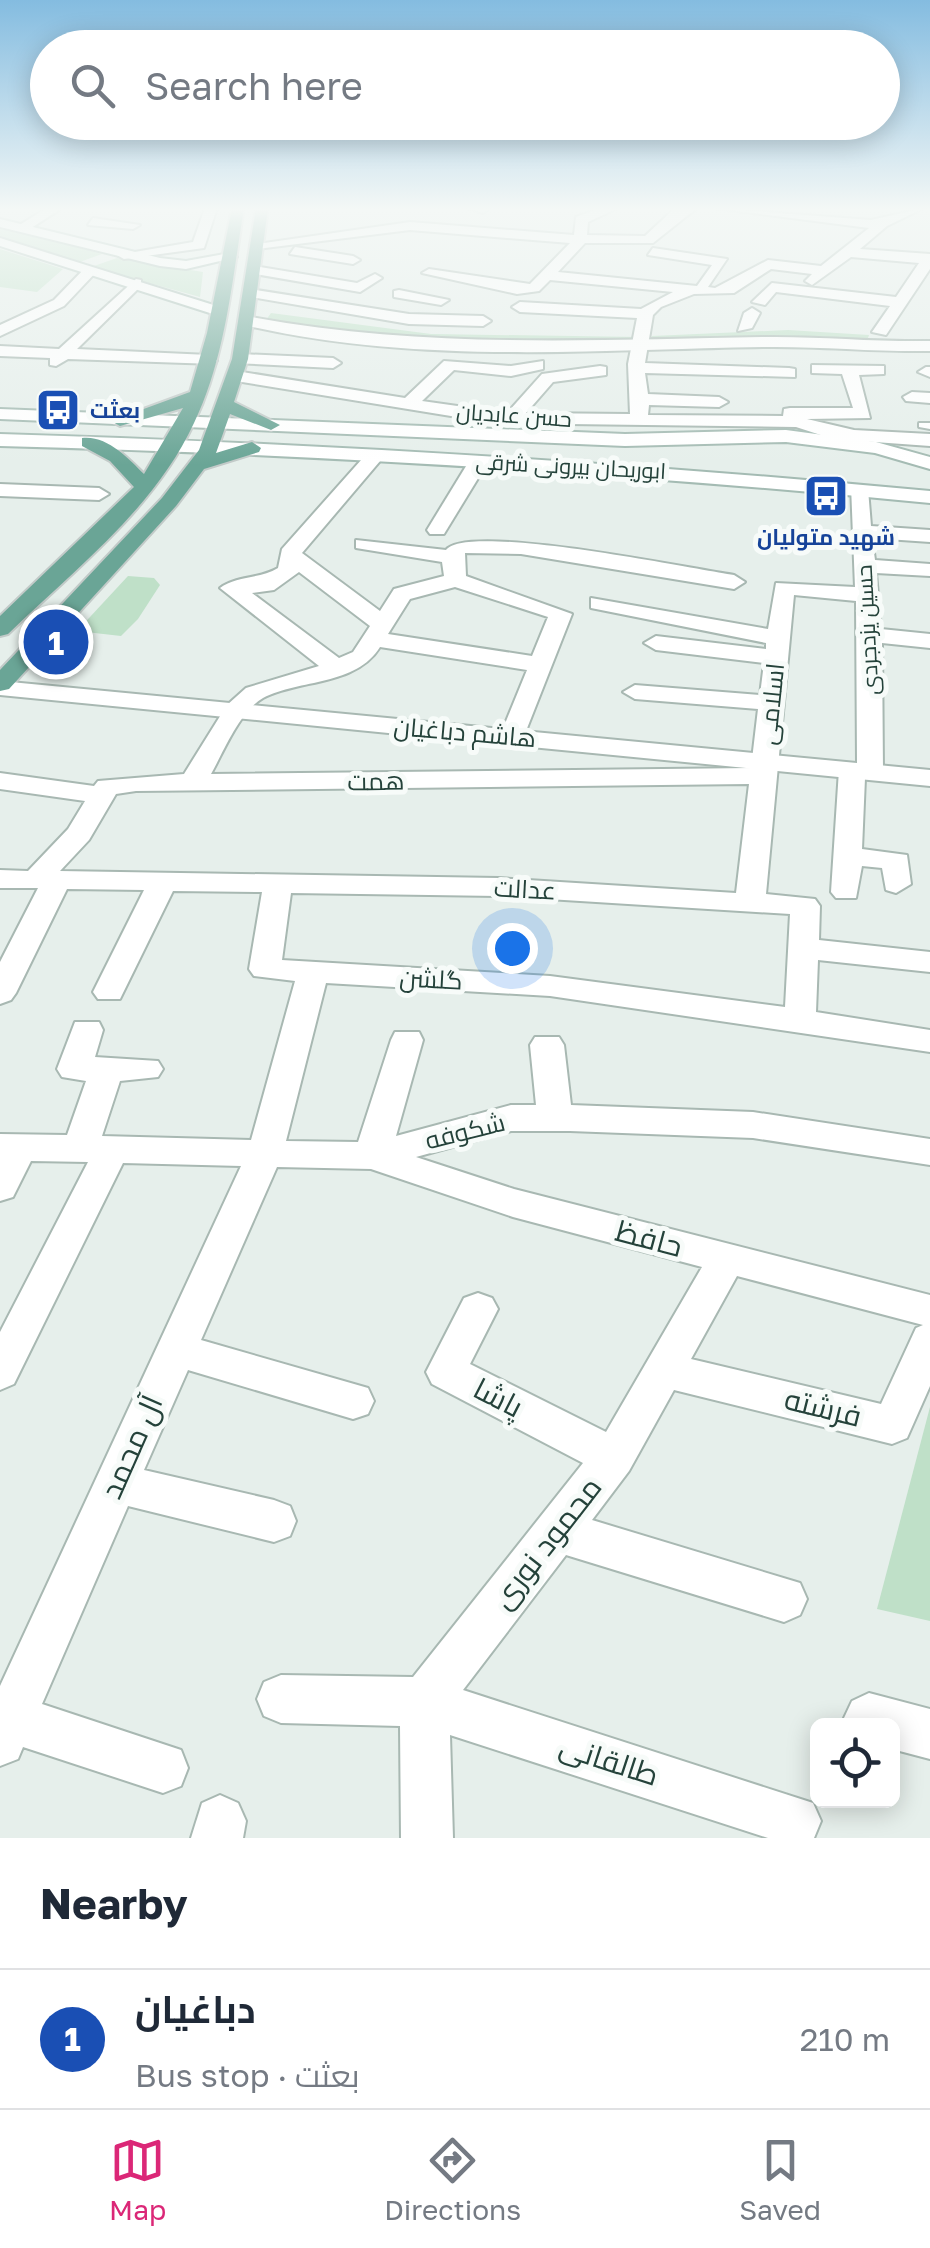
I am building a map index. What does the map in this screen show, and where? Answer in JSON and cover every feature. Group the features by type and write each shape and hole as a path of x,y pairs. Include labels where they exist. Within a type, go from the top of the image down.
{"main road":[{"path":"0,629 143,485 174,444 209,360 222,294"},
{"path":"0,686 169,502 210,446 238,368 250,294"},
{"path":"120,421 155,414 196,395"},
{"path":"227,406 271,425"},
{"path":"88,442 118,457 143,485"},
{"path":"197,465 252,448"}],"street":[{"path":"0,316 8,307 34,294"},
{"path":"0,331 59,303 66,294"},
{"path":"76,374 45,373 125,294"},
{"path":"168,294 218,311"},
{"path":"399,294 441,300"},
{"path":"650,309 683,294"},
{"path":"752,314 767,294"},
{"path":"880,332 906,294"},
{"path":"418,320 447,296 486,302"},
{"path":"248,306 418,320 484,321"},
{"path":"248,306 333,338 448,348 645,340 930,346"},
{"path":"520,307 702,308"},
{"path":"636,422 642,399 636,368 650,309"},
{"path":"645,340 752,314 880,332 930,333"},
{"path":"2,352 209,360"},
{"path":"238,368 333,363"},
{"path":"408,404 450,364 511,371 538,365"},
{"name":"حسن عابدیان","path":"238,368 408,404 512,418 796,422"},
{"path":"636,368 789,373"},
{"path":"818,368 878,370"},
{"path":"850,369 864,414 790,413 796,422 815,435 927,430"},
{"path":"512,418 548,378 600,371"},
{"path":"642,399 807,405"},
{"path":"586,420 594,401"},
{"path":"430,458 411,446 412,439 426,431 428,423 464,413"},
{"path":"0,416 4,419 0,427"},
{"name":"ابوریحان بیرونی شرقی","path":"0,416 624,440 815,435 930,463"},
{"name":"ابوریحان بیرونی شرقی","path":"0,440 174,444 646,470 930,497"},
{"path":"337,668 231,588 266,585 289,572 290,554 376,454"},
{"path":"437,530 478,462"},
{"name":"حسین یزدجردی","path":"846,892 861,771 870,635 858,489"},
{"path":"0,508 10,490 98,494"},
{"path":"861,531 930,536"},
{"path":"363,544 454,568 561,614 513,736"},
{"path":"454,568 459,546 478,544 734,582"},
{"path":"290,554 380,633 541,665"},
{"path":"864,566 930,570"},
{"path":"192,783 236,710 255,693 362,657 380,633 390,607 402,594 454,568"},
{"name":"اسلامی","path":"750,902 784,588 867,595"},
{"path":"599,602 778,647"},
{"path":"870,635 930,641"},
{"path":"656,643 778,647"},
{"name":"هاشم دباغیان","path":"0,686 513,736 764,768 930,778"},
{"path":"635,692 771,703"},
{"name":"همت","path":"0,781 102,795 107,788 192,783 764,768"},
{"path":"0,994 46,879 102,795"},
{"path":"848,856 897,861 896,884"},
{"name":"عدالت","path":"0,878 498,887 804,906 800,1020"},
{"path":"109,992 162,881"},
{"name":"گلشن","path":"278,883 265,968 550,986 800,1020"},
{"path":"803,948 930,962"},
{"name":"آل محمد","path":"5,1729 264,1154 314,972"},
{"path":"800,1020 930,1041"},
{"path":"87,1030 74,1069 146,1069"},
{"path":"372,1156 408,1040"},
{"path":"547,1046 555,1118"},
{"path":"0,1372 96,1149 108,1067"},
{"name":"شکوفه","path":"10,1147 372,1156 511,1118 555,1118 754,1125 930,1152"},
{"path":"0,1187 10,1147"},
{"name":"حافظ","path":"372,1156 513,1203 930,1311"},
{"name":"محمود نوری","path":"424,1702 614,1456 727,1259"},
{"name":"پاشا","path":"478,1309 446,1372 614,1456"},
{"name":"فرشته","path":"664,1370 892,1425 930,1340"},
{"path":"176,1350 354,1402"},
{"path":"116,1483 274,1522"},
{"path":"556,1532 784,1599"},
{"name":"طالقانی","path":"281,1698 424,1702 795,1821"},
{"path":"424,1702 427,1838"},
{"path":"900,1726 930,1734"},
{"path":"5,1729 163,1768"}],"green space":[{"path":"271,313 431,334 640,337 637,345 451,340 266,320"},
{"path":"788,330 869,335 866,344 650,344 652,336"},
{"path":"128,576 154,578 160,585 138,619 121,636 77,631"},
{"path":"930,1407 930,1621 877,1609"}],"place":[{"name":"بعثت","path":"58,410"},
{"name":"شهید متولیان","path":"826,496"},
{"name":"دباغیان","path":"56,642"}]}
